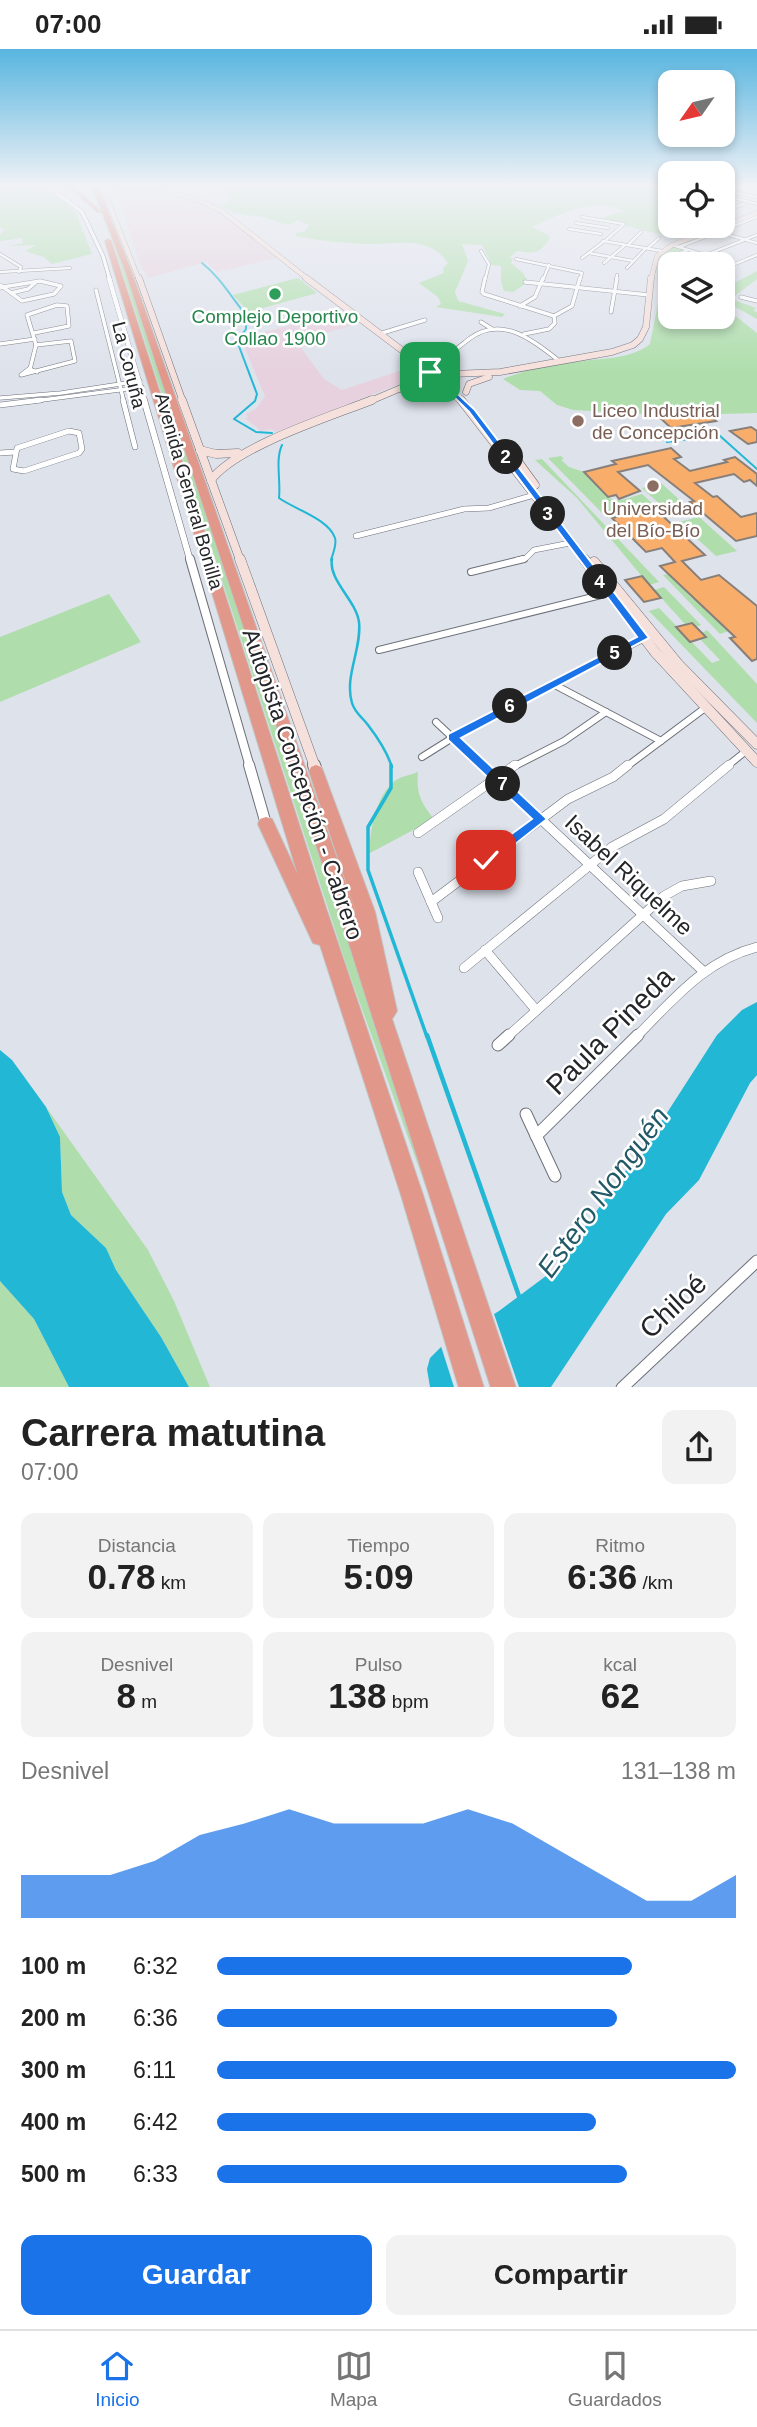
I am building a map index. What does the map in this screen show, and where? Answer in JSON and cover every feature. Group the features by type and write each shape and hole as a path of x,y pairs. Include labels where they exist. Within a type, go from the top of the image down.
{"highway":[{"name":"Autopista Concepción - Cabrero","path":"114,248 344,990 472,1387"},
{"name":"Autopista Concepción - Cabrero","path":"118,248 138,297 504,1387"},
{"path":"316,771 366,912 405,1088"},
{"path":"266,824 344,990"}],"main road":[{"name":"Avenida General Bonilla","path":"128,248 316,771"},
{"path":"270,248 439,377 471,411 644,638 757,762"},
{"path":"466,392 472,382 515,369 612,352 638,341 646,327 652,266 662,251 669,248"},
{"path":"407,353 472,401"},
{"path":"211,481 227,462 248,450 401,389 439,377 515,369"},
{"path":"469,373 462,385 472,401 652,634 691,679 757,744"},
{"path":"200,450 220,454 248,450"}],"street":[{"name":"Avenida General Bonilla","path":"99,248 141,384 266,824"},
{"path":"582,258 595,248"},
{"path":"604,263 622,248"},
{"path":"683,248 695,252"},
{"path":"627,268 647,249 662,251"},
{"path":"683,252 688,250"},
{"path":"481,251 489,264 483,293 554,316 572,306 582,272 516,259"},
{"path":"589,253 634,261"},
{"path":"0,254 21,267 19,272"},
{"path":"735,264 757,255"},
{"path":"520,306 535,297 550,265"},
{"path":"0,272 54,271"},
{"path":"611,312 617,275"},
{"path":"55,282 61,287 54,294 26,301 18,300 2,288 55,282"},
{"path":"525,282 649,295"},
{"path":"11,293 29,289 36,283"},
{"name":"La Coruña","path":"96,290 135,447"},
{"path":"741,297 757,301"},
{"path":"0,343 35,338 69,326 67,306 57,305 28,313 35,338 30,368 21,375 69,365 75,360 71,341 35,338"},
{"path":"481,322 493,329 524,334 551,328 555,323 554,316"},
{"path":"379,334 425,320"},
{"path":"426,365 445,360 477,334 493,329"},
{"path":"524,334 558,360"},
{"path":"30,368 37,372"},
{"path":"0,405 141,384"},
{"path":"0,398 120,387"},
{"path":"71,431 79,433 82,449 77,454 24,471 13,469 15,454 19,447 71,431"},
{"path":"0,455 15,454"},
{"path":"356,536 464,509 492,512 536,497"},
{"path":"471,572 526,558 534,550 570,543"},
{"path":"379,650 608,593"},
{"path":"422,757 452,737 644,638"},
{"path":"553,684 660,741"},
{"path":"431,902 572,797 606,782 705,708"},
{"path":"418,833 496,778 564,741 606,712"},
{"name":"Isabel Riquelme","path":"436,722 703,971"},
{"path":"464,968 617,843 664,819 746,751"},
{"path":"418,872 438,918"},
{"path":"498,1045 676,888 711,881"},
{"name":"Paula Pineda","path":"536,1136 703,971 733,953 757,947"},
{"path":"485,950 536,1010"},
{"path":"526,1114 555,1176"},
{"name":"Chiloé","path":"623,1387 757,1261"}],"shaded area":[{"path":"135,248 265,248 277,258 217,272 206,262 148,278"},
{"path":"333,313 351,326 296,341 324,379 342,390 412,367 423,375 276,432 271,429 261,431 245,418 265,396 241,339"}],"green space":[{"path":"30,248 90,248 92,254 52,264 44,257 25,251"},
{"path":"115,248 125,270 356,964 433,1207 347,967"},
{"path":"432,248 464,248 468,261 455,292 458,301 505,314 502,317 436,307 441,304 438,297 419,283 444,273 443,268 448,263"},
{"path":"484,248 541,248 533,252 517,251 510,257 513,259 511,263 523,273 528,282 513,292 504,291 501,266 492,265"},
{"path":"672,248 685,250 681,252 665,252"},
{"path":"757,271 757,279 735,296 735,283"},
{"name":"Complejo Deportivo Collao 1900","path":"298,278 317,293 249,312 233,295"},
{"path":"735,300 756,308 753,311 757,312 757,319 735,307"},
{"path":"658,303 658,329 735,329 735,316 757,333 757,413 721,414 701,408 644,414 573,410 557,405 540,391 520,390 503,379 552,365 635,353 650,344"},
{"path":"561,456 564,459 561,460 569,467 584,472 606,489 601,491 606,496 620,500 642,494 655,506 607,518 548,458"},
{"path":"542,459 659,582 649,585 577,498 535,460"},
{"path":"661,483 694,513 674,517 642,488"},
{"path":"699,517 737,551 716,556 679,522"},
{"path":"668,574 729,631 720,634 663,575"},
{"path":"664,587 701,625 696,627 692,623 685,624 654,590"},
{"path":"109,594 141,642 0,702 0,637"},
{"path":"659,608 712,663 720,660 700,639 705,637 702,633 707,630 757,684 757,723 649,611"},
{"path":"418,772 420,797 434,819 370,853 373,824 383,794 396,780"},
{"path":"46,1107 148,1250 174,1301 210,1387 189,1387 161,1337 116,1270 106,1248 71,1215 62,1192 60,1137"},
{"path":"0,1281 34,1319 69,1387 0,1387"}],"water":[{"path":"757,1002 757,1075 750,1083 699,1180 666,1214 551,1387 430,1387 427,1369 430,1358 443,1345 499,1311 554,1270 665,1116 717,1035 742,1010"},
{"path":"0,1050 12,1060 46,1107 60,1137 62,1192 71,1215 106,1248 116,1270 161,1337 189,1387 69,1387 34,1319 0,1281"}],"pier":[{"path":"493,1311 519,1387 454,1387 440,1343"}],"building":[{"path":"701,409 716,421 671,428 657,415"},
{"path":"751,427 757,431 757,442 748,444 730,431"},
{"path":"671,448 681,457 674,459 690,471 727,462 724,460 735,457 757,474 757,486 750,480 744,482 734,474 695,483 713,497 717,496 741,517 757,513 757,536 736,541 690,502 694,501 648,465 618,472 640,491 619,499 616,495 608,497 584,472 616,464 612,461"},
{"path":"654,508 705,555 682,561 701,580 719,575 757,606 757,659 752,661 730,638 735,637 660,566 675,562 662,548 646,552 612,518"},
{"path":"642,576 661,598 644,602 625,580"},
{"path":"692,623 706,637 690,642 676,627"}],"waterway":[{"path":"202,263 220,281 246,315 246,329 237,341 257,394 255,401 234,419 256,432 272,433"},
{"path":"667,442 719,435 757,469"},
{"path":"282,445 279,457 279,498 326,525 335,538 331,560"},
{"path":"332,559 334,575 353,606 359,622 350,683 352,703 379,740 392,767"},
{"path":"391,765 391,788 368,827 368,870 427,1037"},
{"path":"427,1035 520,1299"}],"place":[{"name":"Complejo Deportivo Collao 1900","path":"275,294"},
{"name":"Liceo Industrial de Concepción","path":"578,421"},
{"name":"Universidad del Bío-Bío","path":"653,486"}],"route":[{"path":"430,372 471,411 644,638 452,737 541,819 486,860"}],"water label":[{"name":"Estero Nonguén","path":"603,1192"}]}
